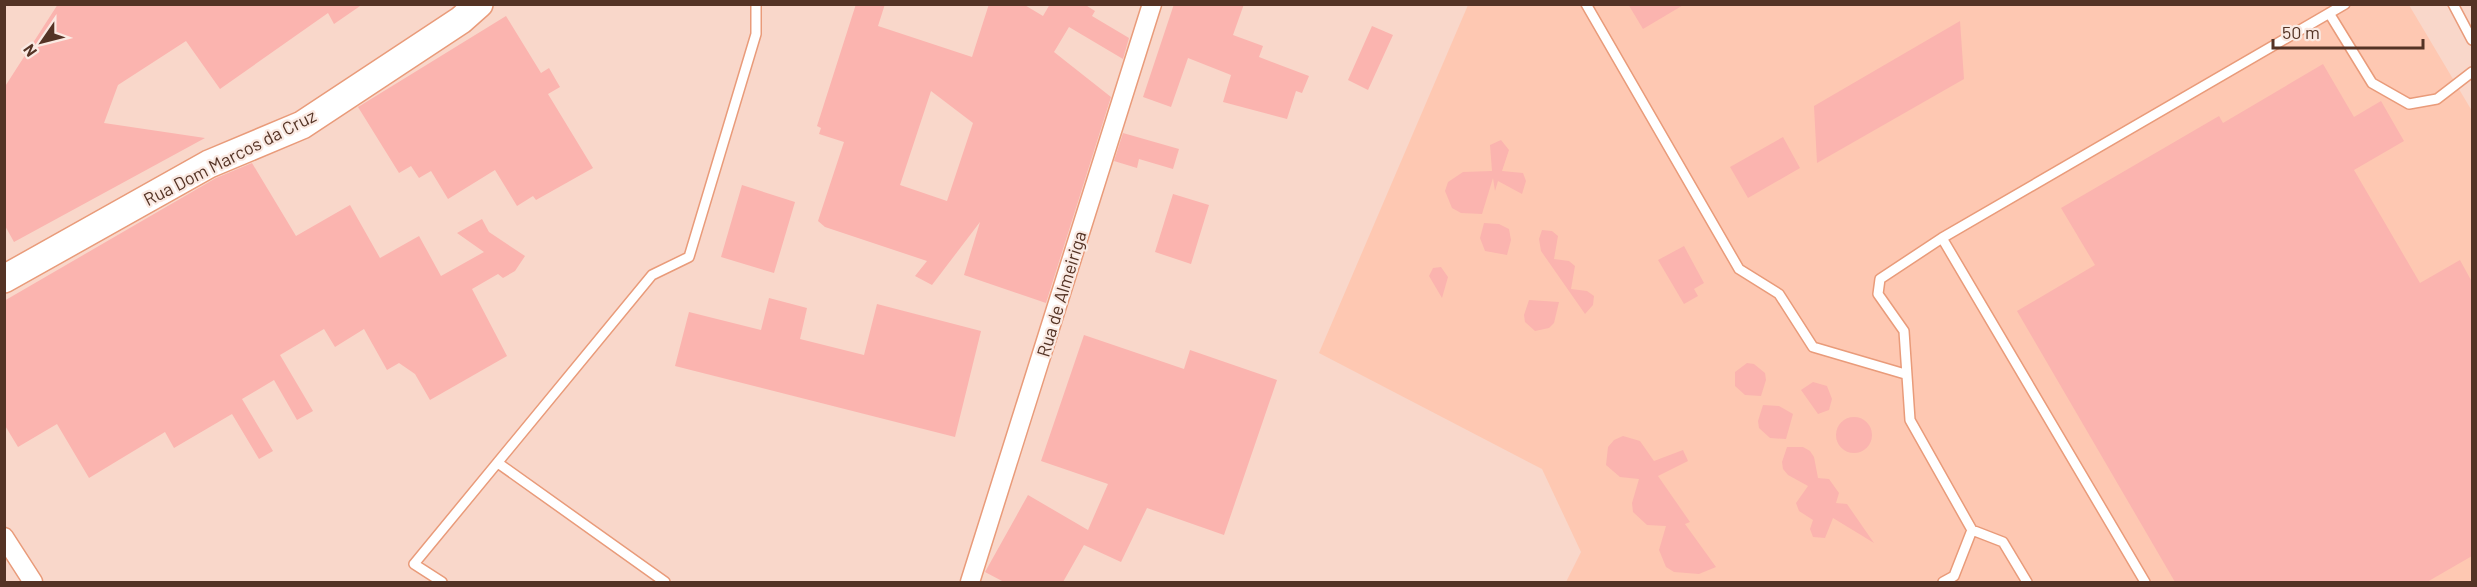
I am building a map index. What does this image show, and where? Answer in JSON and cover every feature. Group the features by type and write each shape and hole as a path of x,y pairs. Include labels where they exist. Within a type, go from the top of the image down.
{"street":[{"name":"Rua Dom Marcos da Cruz","path":"4,279 209,164 302,125 461,20 478,4"},
{"name":"Rua de Almeiriga","path":"970,582 1152,4"},
{"path":"4,537 33,582"}],"lane":[{"path":"442,582 414,564 652,275 689,257 756,34 756,4"},
{"path":"1586,4 1739,268 1779,294 1813,347 1905,374"},
{"path":"2027,582 2003,542 1972,530 1910,420 1905,374 1904,331 1878,294 1880,279 1942,238 2345,4"},
{"path":"2453,4 2472,40"},
{"path":"2329,13 2372,83 2409,104 2437,99 2472,72"},
{"path":"1942,238 2145,582"},
{"path":"498,463 665,582"},
{"path":"1943,582 1954,576 1972,530"}],"shaded area":[{"path":"1468,5 2409,5 2472,111 2472,582 1566,582 1581,552 1542,469 1319,353"}],"building":[{"path":"58,4 363,4 334,24 328,13 220,89 186,41 118,85 104,123 205,138 14,242 4,224 4,88"},
{"path":"856,4 885,4 878,26 972,57 989,4 1023,4 1043,16 1050,4 1084,4 1095,11 1092,16 1129,38 1123,59 1069,27 1054,52 1111,97 1046,303 964,275 980,222 932,285 915,276 927,261 825,227 818,221 844,142 819,134 821,128 817,126","holes":["931,91 973,123 947,201 900,185"]},
{"path":"1174,4 1244,4 1233,35 1263,46 1259,57 1309,76 1302,93 1296,91 1287,119 1223,102 1231,75 1188,58 1171,107 1143,97"},
{"path":"1628,4 1685,4 1643,29"},
{"path":"506,16 541,73 549,68 560,87 548,94 593,168 536,200 533,196 517,206 495,170 448,199 431,171 419,178 411,166 399,173 358,107"},
{"path":"1960,21 1964,79 1817,163 1814,106"},
{"path":"1372,26 1393,35 1368,90 1348,80"},
{"path":"2323,64 2354,117 2381,101 2404,141 2354,170 2420,283 2460,260 2472,282 2472,556 2427,582 2175,582 2017,311 2095,265 2061,208 2219,116 2223,123"},
{"path":"1123,133 1179,149 1173,169 1139,159 1137,168 1114,161"},
{"path":"1783,137 1800,168 1748,198 1730,167"},
{"path":"1501,140 1509,150 1502,171 1523,173 1526,181 1522,194 1498,181 1495,191 1493,178 1482,214 1461,213 1452,208 1445,191 1448,182 1463,172 1492,171 1490,145"},
{"path":"252,163 296,236 350,205 380,258 419,236 441,276 484,252 457,233 482,219 489,232 525,256 515,271 503,278 498,274 472,289 507,356 430,400 415,374 399,363 387,370 364,329 335,347 324,329 280,355 313,411 297,420 274,380 242,399 273,451 259,459 232,414 174,448 165,432 89,478 57,424 18,447 4,424 4,301 216,178"},
{"path":"742,185 795,202 774,273 721,257"},
{"path":"1173,194 1209,205 1191,264 1155,252"},
{"path":"1484,223 1499,224 1509,229 1511,240 1507,255 1485,251 1480,238"},
{"path":"1542,230 1552,231 1558,236 1554,259 1569,261 1575,266 1571,289 1587,291 1594,296 1593,305 1585,314 1541,251 1539,239"},
{"path":"1684,246 1704,283 1694,289 1698,296 1684,304 1658,260"},
{"path":"1441,267 1448,277 1442,298 1429,276 1433,268"},
{"path":"769,298 807,308 800,339 864,355 877,304 981,331 955,437 675,366 689,312 761,330"},
{"path":"1529,300 1559,302 1554,323 1549,328 1535,331 1525,322 1524,315"},
{"path":"1084,335 1184,369 1190,350 1277,380 1224,535 1147,508 1121,562 1084,545 1063,582 1004,582 985,572 1028,495 1088,530 1108,484 1041,461"},
{"path":"1747,363 1754,364 1765,373 1766,380 1761,396 1745,395 1735,386 1735,372"},
{"path":"1813,382 1827,386 1832,399 1829,410 1818,414 1801,390"},
{"path":"1763,405 1779,406 1793,414 1786,439 1770,438 1759,428 1758,421"},
{"path":"1854,417 1866,423 1872,435 1866,447 1854,453 1842,447 1836,435 1842,423"},
{"path":"1623,436 1640,441 1654,461 1683,450 1688,461 1658,476 1690,522 1685,524 1716,567 1699,574 1674,572 1666,567 1659,550 1666,526 1647,525 1633,512 1632,503 1639,479 1620,477 1606,465 1608,447 1614,440"},
{"path":"1787,447 1803,447 1810,451 1814,457 1818,478 1829,479 1839,493 1836,503 1847,504 1874,543 1833,518 1825,538 1813,537 1810,529 1813,520 1799,511 1796,503 1808,486 1788,475 1783,469 1782,462"}]}
